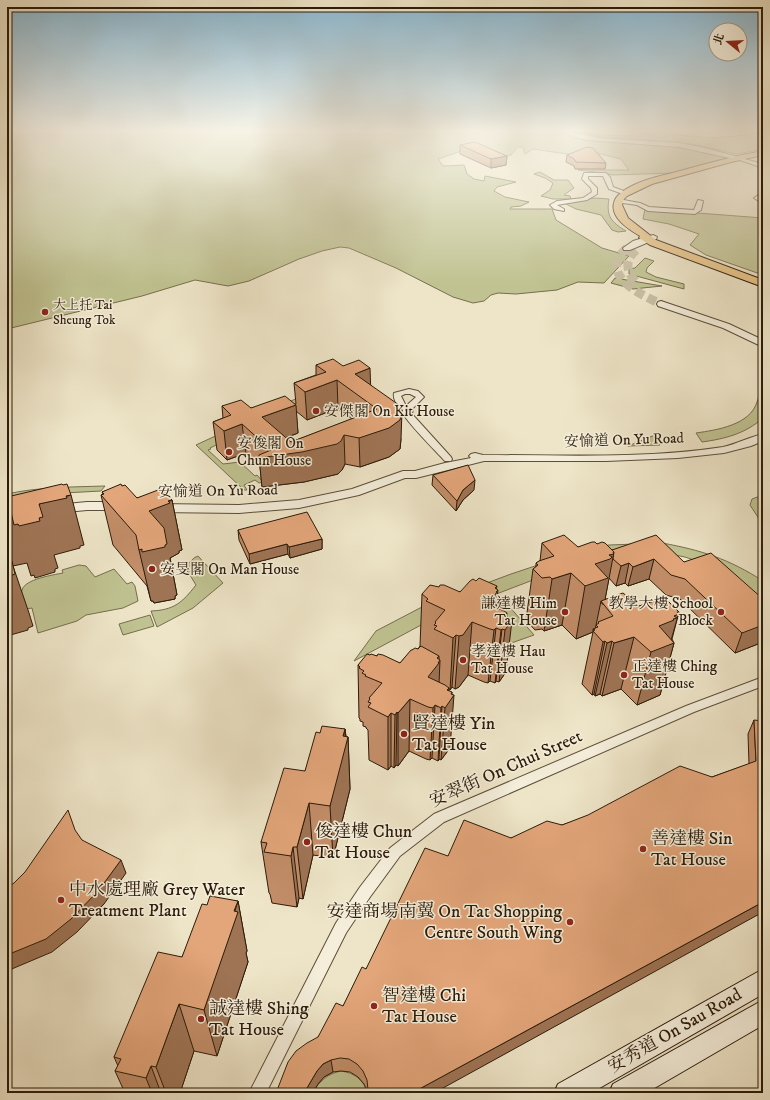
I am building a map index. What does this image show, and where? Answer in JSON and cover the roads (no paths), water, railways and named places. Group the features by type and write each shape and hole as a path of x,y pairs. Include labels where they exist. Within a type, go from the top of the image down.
{"main road":[{"path":"651,181 638,186 626,193 618,201 617,205 619,213 635,229 635,233 763,284"},
{"name":"安秀道 On Sau Road","path":"567,1093 763,981"},
{"name":"安秀道 On Sau Road","path":"622,1093 763,1012"}],"street":[{"path":"562,210 553,205 585,198 596,193 594,188 587,181"},
{"path":"609,181 611,188 626,193"},
{"path":"763,194 757,198 763,202"},
{"path":"618,201 638,204 648,209 695,212 698,210 700,201"},
{"path":"627,248 650,240"},
{"path":"636,250 650,240"},
{"path":"665,303 684,313 708,318 743,332 763,344"},
{"path":"408,414 409,407 420,397 413,392 403,392 396,397 408,414 427,438 429,444 447,462"},
{"path":"398,400 407,404 414,403"},
{"name":"安愉道 On Yu Road","path":"145,507 232,510 286,506 343,495 403,474 416,474 447,462 474,461 483,458 606,458 678,455 730,448 748,444 763,437"},
{"path":"41,511 87,506 132,507"},
{"name":"安翠街 On Chui Street","path":"257,1093 341,928 365,892 395,852 439,818 460,808 690,708 763,681"}],"tunnel":[{"path":"627,248 619,258 617,266 618,273 630,287 661,304"},
{"path":"636,250 632,254 628,262 628,266 633,279 637,283"}],"place":[{"name":"大上托 Tai Sheung Tok","path":"45,312"},
{"name":"安傑閣 On Kit House","path":"316,411"},
{"name":"安俊閣 On Chun House","path":"229,452"},
{"name":"安旻閣 On Man House","path":"152,569"},
{"name":"謙達樓 Him Tat House","path":"565,612"},
{"name":"教學大樓 School Block","path":"721,612"},
{"name":"孝達樓 Hau Tat House","path":"463,660"},
{"name":"正達樓 Ching Tat House","path":"624,675"},
{"name":"賢達樓 Yin Tat House","path":"404,734"},
{"name":"俊達樓 Chun Tat House","path":"307,842"},
{"name":"善達樓 Sin Tat House","path":"643,849"},
{"name":"中水處理廠 Grey Water Treatment Plant","path":"61,900"},
{"name":"安達商場南翼 On Tat Shopping Centre South Wing","path":"570,922"},
{"name":"智達樓 Chi Tat House","path":"374,1006"},
{"name":"誠達樓 Shing Tat House","path":"201,1019"}]}
